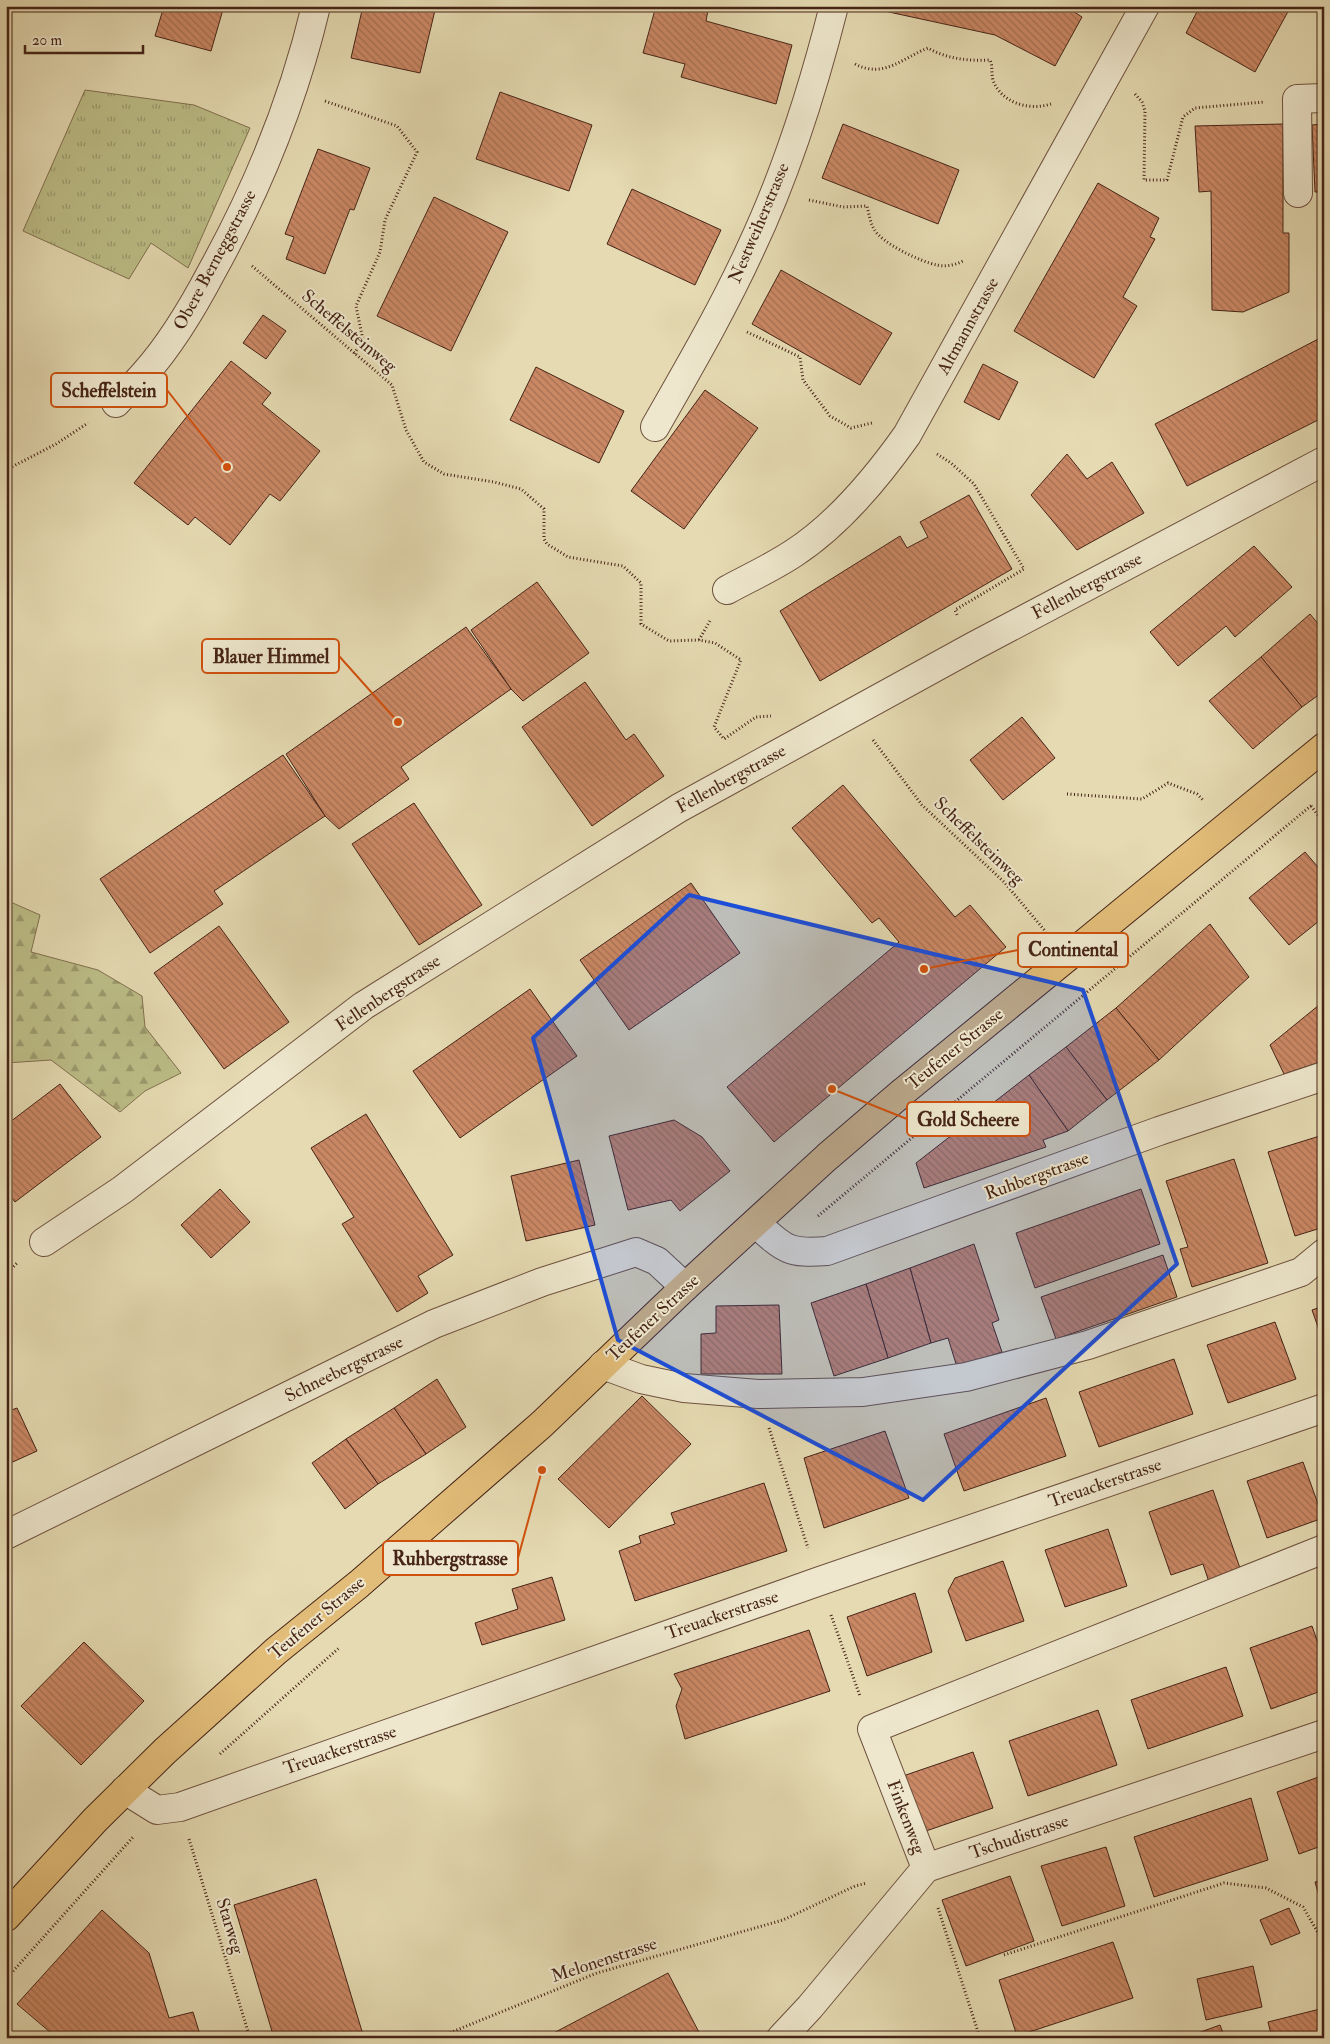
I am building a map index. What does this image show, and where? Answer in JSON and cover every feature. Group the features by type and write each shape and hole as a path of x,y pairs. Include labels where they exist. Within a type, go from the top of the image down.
{"main road":[{"name":"Teufener Strasse","path":"6,1917 125,1790 276,1652 359,1584 505,1457 685,1287 827,1157 904,1091 1324,747"}],"street":[{"name":"Obere Berneggstrasse","path":"116,403 151,366 173,337 226,246 266,162 292,89 316,6"},
{"name":"Nestweiherstrasse","path":"655,427 716,318 751,249 806,108 834,6"},
{"name":"Altmannstrasse","path":"726,590 794,553 829,525 888,461 907,435 1145,6"},
{"path":"1298,193 1297,99 1324,98"},
{"name":"Fellenbergstrasse","path":"44,1242 122,1190 380,996 679,808 974,646 1324,461"},
{"name":"Ruhbergstrasse","path":"756,1223 781,1247 802,1253 827,1251 1159,1131 1324,1076"},
{"name":"Schneebergstrasse","path":"6,1535 434,1324 542,1282 636,1252 657,1261 685,1287"},
{"path":"603,1365 641,1379 684,1388 758,1394 863,1392 966,1377 1088,1345 1301,1272 1324,1253"},
{"name":"Treuackerstrasse","path":"125,1790 157,1810 180,1807 820,1580 1324,1408"},
{"path":"872,1729 1324,1549"},
{"name":"Finkenweg","path":"872,1729 926,1868"},
{"name":"Tschudistrasse","path":"926,1868 1324,1734"},
{"path":"781,2038 810,2007 926,1868"}],"path":[{"path":"823,48 862,68 873,70 892,67 928,48 945,56 971,61 990,60 996,85 1006,98 1024,106 1042,107 1050,104 1060,91 1087,109"},
{"path":"1105,78 1134,93 1142,102 1145,111 1144,180 1168,180 1183,116 1195,108 1297,99"},
{"path":"292,89 397,126 417,152 385,220 380,252 356,306 363,340 354,354"},
{"path":"777,184 810,200 827,205 867,206 874,230 883,239 928,262 945,266 957,264 984,248 1006,258"},
{"name":"Scheffelsteinweg","path":"248,261 392,385 406,430 424,462 444,474 494,482 521,489 544,509 544,539 547,544 568,558 623,566 641,583 641,624 669,641 699,640 716,643 741,660 714,727 724,738 756,717"},
{"path":"716,318 800,357 803,380 830,416 852,428 875,422"},
{"path":"6,470 56,444 116,403"},
{"path":"931,450 952,463 974,484 1024,569 955,610 974,646"},
{"name":"Scheffelsteinweg","path":"894,767 922,805 1004,882 1047,933"},
{"path":"1067,794 1142,799 1168,783 1196,794 1209,806"},
{"path":"1311,806 1324,823"},
{"path":"758,1394 810,1554"},
{"path":"829,1607 872,1729"},
{"name":"Starweg","path":"187,1831 250,2038"},
{"name":"Finkenweg","path":"926,1868 980,2038"},
{"path":"1004,1955 1224,1883 1266,1888 1303,1908 1324,1944"},
{"name":"Melonenstrasse","path":"437,2038 597,1974 783,1920 855,1886"}],"highlighted area":[{"path":"689,895 1083,990 1177,1264 923,1500 618,1340 533,1038"}],"green space":[{"path":"85,90 194,105 250,128 188,268 151,243 129,279 23,231"},
{"path":"6,900 40,915 31,952 98,970 142,996 145,1027 181,1073 145,1091 120,1112 51,1060 6,1063"}],"building":[{"path":"164,6 224,6 211,51 155,36"},
{"path":"363,6 436,6 420,73 351,58"},
{"path":"656,6 695,6 708,10 706,21 792,45 776,104 681,77 685,64 643,53"},
{"path":"875,6 1065,6 1082,17 1055,66 995,35 875,9"},
{"path":"1200,6 1291,6 1255,72 1186,33"},
{"path":"500,92 592,125 569,191 476,159"},
{"path":"843,124 959,170 938,224 822,178"},
{"path":"1283,124 1283,233 1289,233 1289,292 1243,312 1212,310 1211,191 1199,192 1195,126"},
{"path":"1324,124 1324,192 1315,192 1312,125"},
{"path":"318,149 370,168 354,210 350,209 325,274 286,259 294,237 285,234"},
{"path":"1098,183 1159,218 1150,237 1155,239 1123,297 1137,306 1094,378 1014,331"},
{"path":"632,189 721,230 695,285 607,244"},
{"path":"434,197 508,232 451,351 377,316"},
{"path":"781,270 892,333 860,385 752,324"},
{"path":"263,315 286,331 266,359 243,343"},
{"path":"1324,336 1324,417 1187,486 1155,424"},
{"path":"231,361 271,393 262,404 320,451 280,501 270,494 230,545 195,517 188,525 134,483"},
{"path":"983,364 1018,382 999,420 964,402"},
{"path":"536,367 624,411 599,463 510,420"},
{"path":"705,390 758,428 684,529 631,491"},
{"path":"1067,454 1087,479 1112,462 1144,513 1077,550 1031,495"},
{"path":"969,495 1012,569 820,681 780,611 900,536 907,548 928,537 920,522"},
{"path":"1254,546 1292,587 1235,637 1226,626 1178,666 1150,632"},
{"path":"537,582 589,653 523,701 511,689 471,630"},
{"path":"1310,614 1324,631 1324,691 1302,707 1261,657"},
{"path":"466,627 511,689 401,767 409,779 339,829 325,816 286,754"},
{"path":"1261,657 1302,707 1253,749 1209,701"},
{"path":"585,682 626,740 634,734 664,776 592,826 522,727"},
{"path":"1022,717 1055,758 1003,800 970,760"},
{"path":"283,755 325,816 214,891 223,904 150,953 100,879"},
{"path":"843,785 955,917 970,905 1006,947 774,1142 727,1087 899,942 879,918 872,923 792,828"},
{"path":"414,803 482,905 419,945 352,844"},
{"path":"1305,852 1324,874 1324,917 1289,945 1249,898"},
{"path":"691,883 740,953 629,1030 580,960"},
{"path":"1210,924 1249,977 1159,1060 1116,1008"},
{"path":"219,926 289,1022 224,1069 154,973"},
{"path":"530,989 577,1056 460,1138 413,1071"},
{"path":"1324,1001 1324,1050 1318,1051 1320,1062 1284,1074 1270,1045"},
{"path":"1116,1008 1159,1060 1107,1100 1066,1047"},
{"path":"1066,1047 1107,1100 1068,1131 1029,1075"},
{"path":"1029,1075 1068,1131 1043,1140 1046,1147 924,1188 916,1163"},
{"path":"60,1084 101,1137 15,1202 6,1191 6,1125"},
{"path":"366,1114 453,1255 418,1276 428,1293 397,1312 342,1224 354,1217 311,1148"},
{"path":"674,1120 702,1137 730,1171 680,1211 671,1200 628,1210 609,1136"},
{"path":"1323,1135 1324,1227 1295,1236 1268,1152"},
{"path":"1234,1159 1268,1263 1192,1287 1180,1249 1188,1247 1166,1181"},
{"path":"579,1160 595,1225 526,1241 511,1176"},
{"path":"220,1189 250,1222 211,1258 181,1225"},
{"path":"1141,1189 1160,1244 1035,1288 1016,1233"},
{"path":"974,1244 999,1320 992,1323 1002,1352 957,1367 948,1338 931,1343 910,1268"},
{"path":"1163,1255 1177,1297 1056,1339 1041,1297"},
{"path":"910,1268 931,1343 888,1358 866,1284"},
{"path":"866,1284 888,1358 834,1376 811,1303"},
{"path":"779,1305 782,1374 701,1374 701,1334 716,1333 716,1306"},
{"path":"1324,1306 1324,1344 1312,1310"},
{"path":"1275,1322 1296,1379 1228,1403 1207,1345"},
{"path":"1174,1359 1193,1414 1099,1447 1079,1392"},
{"path":"437,1379 466,1427 426,1454 394,1408"},
{"path":"642,1396 691,1444 609,1528 558,1479"},
{"path":"1046,1398 1066,1456 964,1491 944,1434"},
{"path":"17,1408 37,1451 6,1465 6,1412"},
{"path":"394,1408 426,1454 378,1484 346,1439"},
{"path":"885,1431 909,1498 824,1528 804,1458"},
{"path":"346,1439 378,1484 345,1509 312,1463"},
{"path":"1303,1462 1323,1518 1267,1538 1247,1481"},
{"path":"764,1483 787,1551 635,1601 619,1551 641,1543 639,1536 675,1524 671,1513"},
{"path":"1213,1490 1242,1574 1210,1585 1203,1564 1171,1575 1149,1512"},
{"path":"1108,1529 1127,1586 1065,1607 1045,1550"},
{"path":"1003,1561 1024,1621 966,1641 948,1591 955,1578"},
{"path":"552,1577 565,1620 482,1645 475,1623 518,1609 512,1589"},
{"path":"915,1593 932,1652 867,1676 847,1617"},
{"path":"1312,1626 1324,1660 1324,1690 1271,1709 1250,1648"},
{"path":"809,1630 830,1691 685,1739 676,1706 682,1689 674,1674"},
{"path":"84,1642 144,1701 81,1765 21,1706"},
{"path":"1226,1667 1243,1716 1148,1749 1131,1700"},
{"path":"1098,1710 1117,1765 1028,1796 1009,1741"},
{"path":"973,1752 993,1808 923,1832 903,1776"},
{"path":"1324,1775 1324,1845 1299,1854 1277,1792"},
{"path":"1251,1798 1268,1860 1154,1897 1134,1837"},
{"path":"1106,1847 1125,1906 1062,1926 1041,1866"},
{"path":"1010,1876 1034,1941 966,1966 942,1900"},
{"path":"316,1879 364,2038 274,2038 234,1905"},
{"path":"1324,1880 1324,1913 1315,1882"},
{"path":"1289,1908 1300,1933 1271,1945 1260,1920"},
{"path":"102,1910 149,1953 169,2018 193,2012 201,2038 57,2038 17,2004"},
{"path":"1113,1942 1133,1998 1017,2036 999,1980"},
{"path":"1253,1966 1262,2007 1206,2020 1197,1979"},
{"path":"668,1973 702,2038 544,2038"},
{"path":"1324,2008 1324,2038 1272,2038 1268,2022"},
{"path":"1220,2025 1225,2038 1184,2038"}],"place":[{"name":"Scheffelstein","path":"227,467"},
{"name":"Blauer Himmel","path":"398,722"},
{"name":"Continental","path":"924,969"},
{"name":"Gold Scheere","path":"832,1089"},
{"name":"Ruhbergstrasse","path":"542,1470"}]}
